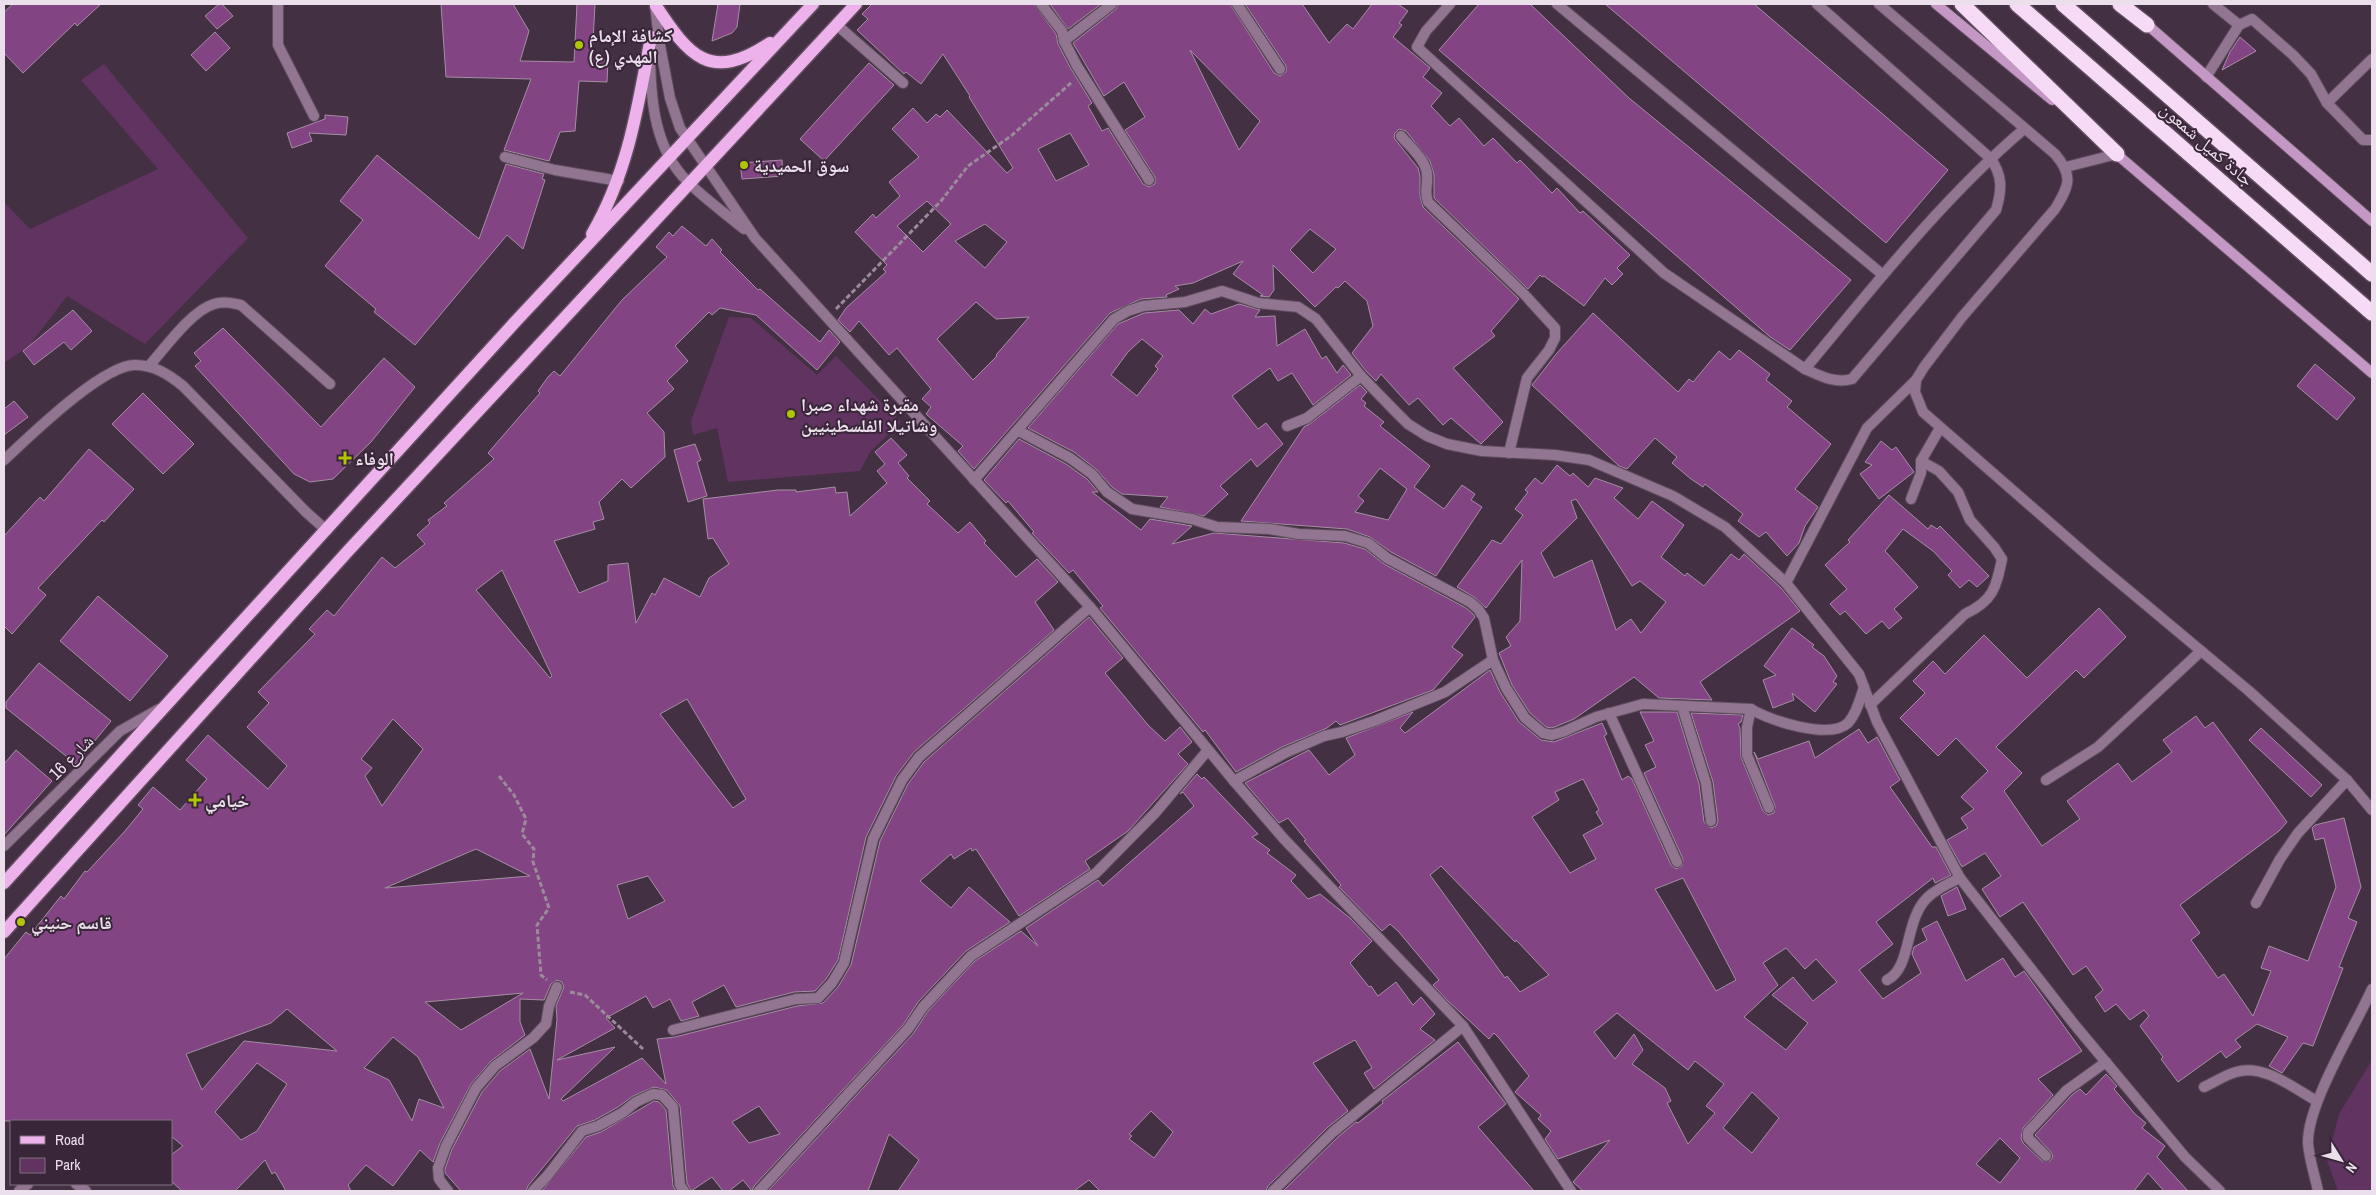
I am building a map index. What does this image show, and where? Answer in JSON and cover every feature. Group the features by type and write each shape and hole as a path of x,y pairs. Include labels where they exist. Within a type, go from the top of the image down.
{"highway":[{"path":"1962,4 2117,154"},
{"name":"جادة كميل شمعون","path":"2017,4 2372,313"},
{"name":"جادة كميل شمعون","path":"2063,4 2372,274"},
{"path":"2122,4 2147,25"}],"main road":[{"path":"655,4 682,44 696,55 709,61 728,62 741,60 752,55 789,30"},
{"path":"4,883 153,721 325,529 813,4"},
{"path":"4,932 348,550 688,182 856,4"},
{"path":"1936,4 2117,154 2372,373"},
{"path":"2147,25 2372,220"},
{"path":"581,254 608,208 619,181 632,138 651,37"}],"street":[{"path":"278,4 278,46 314,116"},
{"path":"655,4 651,37 653,103 662,140 670,158 688,182 755,238"},
{"path":"655,4 659,40 674,113 687,140 755,238 1090,607 1284,839 1463,1026 1571,1191"},
{"path":"1041,4 1062,31 1064,41 1083,77 1149,180"},
{"path":"1064,41 1112,4"},
{"path":"1237,4 1280,69"},
{"path":"1557,4 1883,275"},
{"path":"1446,5 1426,31 1417,47 1664,273 1805,369 1842,382 1852,379 1996,210 2001,183 2000,174 1990,158 1817,4"},
{"path":"1786,582 1867,428 1916,380 1924,366 1962,317 2055,209 2064,195 2068,179 2066,166 2055,154 1879,4"},
{"path":"2221,6 2239,25"},
{"path":"2206,76 2239,25 2252,19 2263,26 2311,74 2327,102 2363,140 2372,140"},
{"path":"837,25 903,83"},
{"path":"2327,102 2372,59"},
{"path":"1805,369 1883,275 1990,158 2024,129"},
{"path":"1401,136 1424,163 1428,173 1425,195 1428,202 1524,294 1555,328 1555,338 1549,350 1527,378 1509,454"},
{"path":"2066,166 2117,154"},
{"path":"505,157 554,170 619,181"},
{"path":"974,480 1019,431 1089,346 1121,315 1143,306 1185,302 1222,291 1258,303 1298,307 1316,320 1361,376 1408,424 1427,436 1463,448 1509,454 1573,457 1609,468 1644,482 1681,501 1725,527 1786,582 1859,674 1877,722 1960,878 2106,1062 2186,1157 2220,1191"},
{"path":"149,366 195,315 213,304 228,302 241,305 330,384"},
{"path":"4,460 97,381 132,365 149,366 166,373 183,386 306,512 325,529"},
{"path":"1288,426 1307,418 1361,376"},
{"path":"1916,380 1915,392 1923,412 2249,691 2347,780 2372,810"},
{"path":"1911,499 1921,473 1922,461 1940,428"},
{"path":"1019,431 1070,458 1092,474 1106,492 1132,509 1192,519 1217,527 1270,528 1299,534 1345,536 1368,543 1387,558 1470,602 1478,609 1484,618 1493,660 1506,688 1519,710 1533,727 1543,733 1552,735 1608,713 1644,704 1751,709 1762,716 1803,727 1819,730 1836,730 1848,723 1853,716 1864,687"},
{"path":"1870,705 1965,614 1980,607 1989,599 1996,586 2002,559 1970,520 1958,492 1939,472 1922,461"},
{"path":"673,1030 796,1000 818,998 832,983 844,963 850,944 873,839 902,780 925,752 1090,607"},
{"path":"2046,780 2098,747 2201,651"},
{"path":"1234,781 1285,753 1324,736 1374,721 1445,692 1493,660"},
{"name":"شارع 16","path":"4,846 120,732 170,702"},
{"path":"1682,706 1706,783 1711,821"},
{"path":"1751,709 1747,727 1747,755 1769,808"},
{"path":"1608,713 1677,862"},
{"path":"759,1191 902,1036 923,1007 971,956 1096,873 1156,812 1208,750"},
{"path":"2256,903 2298,833 2347,780"},
{"path":"1887,980 1898,971 1904,958 1911,926 1918,910 1927,898 1960,878"},
{"path":"448,1191 439,1178 438,1168 446,1146 476,1088 496,1066 533,1038 546,1024 548,1006 557,987"},
{"path":"2318,1191 2308,1143 2310,1124 2317,1102 2372,988"},
{"path":"1273,1191 1334,1132 1463,1026"},
{"path":"2046,1156 2028,1138 2028,1132 2067,1090 2106,1062"},
{"path":"2204,1087 2236,1072 2249,1069 2273,1077 2317,1102"},
{"path":"533,1191 582,1131 598,1126 622,1113 636,1102 654,1094 662,1095 672,1107 680,1185 684,1191"}],"path":[{"path":"827,318 941,201 968,166 1011,136 1068,84 1083,77"},
{"path":"499,776 514,795 526,819 522,834 534,849 533,862 549,908 537,925 541,975 557,987 585,995 643,1049"}],"green space":[{"path":"104,64 248,238 145,344 67,296 29,346 4,363 4,202 30,229 158,169 81,80"},
{"path":"729,317 751,318 817,375 836,356 901,422 870,452 860,471 728,482 717,428 693,435 691,421"},
{"path":"2372,1060 2372,1191 2338,1191 2327,1160 2339,1114"}],"building":[{"path":"13,4 101,4 77,26 75,23 23,73 4,53 4,12"},
{"path":"219,4 222,4 233,16 217,29 205,16"},
{"path":"441,4 513,4 529,31 520,61 574,62 577,4 595,4 592,60 608,60 607,82 579,81 575,131 560,132 549,161 504,150 531,79 446,77"},
{"path":"718,4 740,4 737,27 732,33 712,41"},
{"path":"872,4 1034,4 1056,34 1058,44 1071,69 1092,103 1088,106 1102,131 1108,128 1143,184 1149,187 1155,184 1155,177 1125,130 1145,117 1124,82 1104,96 1073,43 1116,9 1119,4 1230,4 1274,73 1280,76 1286,72 1286,66 1245,4 1302,4 1329,43 1347,24 1353,29 1372,4 1398,4 1408,11 1399,23 1402,25 1393,37 1430,68 1423,77 1442,93 1431,106 1450,126 1459,118 1484,146 1493,138 1517,163 1520,160 1552,193 1557,188 1580,213 1583,211 1630,255 1617,268 1623,274 1612,285 1605,278 1584,306 1544,276 1540,275 1528,289 1434,198 1434,175 1430,161 1406,131 1399,129 1395,133 1394,138 1418,168 1420,196 1423,207 1519,299 1491,331 1495,336 1453,368 1503,422 1481,444 1451,418 1443,425 1418,398 1409,405 1381,374 1376,381 1366,371 1352,353 1373,326 1367,301 1345,281 1315,307 1273,265 1274,290 1269,297 1260,296 1263,295 1233,274 1243,261 1193,283 1175,286 1179,289 1166,295 1167,297 1141,299 1110,313 974,469 958,451 963,446 926,414 931,407 922,399 931,389 897,348 889,355 859,321 850,332 838,320 846,308 886,272 883,269 887,265 855,232 873,214 876,218 900,196 889,182 919,157 892,129 913,108 927,123 936,114 940,117 947,110 1007,173 1013,168 943,54 921,84 906,72 904,74 857,30 868,19 862,14","holes":["1190,50 1260,121 1239,150","1070,133 1089,165 1056,181 1038,149","927,201 951,224 923,252 897,226","985,224 1007,242 985,268 955,241","1310,229 1336,249 1313,273 1290,250","976,302 996,319 1029,317 997,356 973,380 937,339"]},
{"path":"1050,4 1101,4 1068,29"},
{"path":"1479,4 1530,4 1629,98 1851,280 1790,350 1769,336 1439,50"},
{"path":"1605,4 1754,4 1948,170 1886,243"},
{"path":"215,32 230,48 206,71 191,55"},
{"path":"2240,37 2256,51 2222,70 2230,52"},
{"path":"869,63 894,85 824,161 800,139"},
{"path":"325,115 348,117 346,135 309,133 312,141 292,148 287,133 325,119"},
{"path":"377,155 479,239 506,164 544,174 542,179 545,180 523,249 507,235 415,345 374,312 376,309 325,266 363,220 340,201"},
{"path":"782,160 783,176 742,179 740,163"},
{"path":"682,226 706,246 712,239 722,250 720,252 758,290 760,289 820,342 829,330 840,342 817,370 756,315 720,308 712,315 709,312 675,346 688,361 667,381 674,389 647,413 664,432 665,457 631,488 622,479 599,502 604,519 593,522 595,529 554,541 579,593 608,581 608,565 628,563 636,623 652,593 655,595 664,578 700,597 709,578 729,564 713,538 708,539 703,499 778,490 796,490 796,492 835,487 836,493 847,492 850,516 887,483 877,471 885,464 875,452 891,438 907,455 898,463 909,476 907,478 930,501 927,504 958,533 970,522 986,541 984,543 1016,577 1037,559 1058,582 1035,602 1054,630 914,752 896,776 866,837 838,960 826,979 815,991 794,992 736,1007 724,985 692,1002 699,1016 681,1021 670,999 653,1008 646,996 606,1018 615,1028 557,1060 615,1047 561,1099 563,1101 642,1058 666,1084 657,1039 675,1037 797,1006 823,1003 838,987 851,965 880,841 908,784 924,762 1089,617 1123,658 1105,673 1148,725 1165,741 1180,727 1192,742 1178,754 1188,764 1128,831 1085,861 1090,869 1019,916 976,849 972,851 971,848 954,859 951,854 920,881 951,908 969,887 1010,922 966,951 918,1002 903,1025 754,1186 752,1191 743,1180 729,1191 723,1191 712,1177 691,1191 687,1183 680,1106 667,1090 654,1087 633,1096 595,1120 577,1126 528,1186 526,1191 461,1191 445,1173 445,1169 452,1149 482,1092 500,1071 530,1049 549,1099 557,1019 556,1006 564,987 562,982 557,980 551,984 544,1000 520,999 520,1022 525,1035 491,1061 471,1084 440,1143 433,1162 420,1150 393,1186 366,1165 348,1185 351,1191 286,1191 275,1172 272,1174 265,1160 235,1191 182,1191 172,1182 172,1154 183,1146 172,1137 172,1120 4,1121 4,959 26,932 30,935 61,896 64,899 85,871 87,872 125,831 143,809 138,805 153,787 180,810 207,779 186,760 208,735 268,789 287,766 247,727 269,703 258,692 315,634 309,629 327,610 334,616 382,557 395,568 425,544 417,535 430,523 428,520 447,506 444,503 494,459 488,453 540,393 538,391 548,377 554,371 560,376 622,300 667,257 656,247 669,232 673,236","holes":["502,570 552,676 550,678 476,590","687,699 746,799 733,808 660,714","393,719 423,749 382,806 365,776 372,768 361,759","476,849 530,876 385,888","648,876 665,901 628,919 617,885","523,993 461,1030 425,1002","287,1009 337,1051 244,1041 202,1090 186,1054 271,1023","393,1037 418,1057 444,1108 419,1099 412,1121 389,1080 364,1068","257,1063 287,1084 257,1131 241,1140 215,1112","759,1106 780,1134 749,1143 732,1122"]},
{"path":"1239,304 1260,310 1255,317 1275,316 1277,346 1305,329 1322,359 1326,356 1337,373 1343,365 1351,375 1313,405 1292,373 1278,381 1270,368 1232,396 1258,429 1266,423 1283,444 1257,467 1251,459 1220,486 1228,494 1204,516 1160,507 1168,497 1122,494 1112,487 1096,469 1074,452 1028,428 1118,324 1144,313 1179,310 1193,324 1205,309 1211,314","holes":["1142,339 1163,356 1155,366 1158,369 1137,396 1111,375 1128,352"]},
{"path":"73,310 92,331 71,350 64,342 34,365 23,351"},
{"path":"1593,313 1678,392 1689,379 1693,382 1719,351 1730,360 1739,350 1770,374 1766,380 1792,401 1787,407 1831,444 1795,489 1818,507 1805,526 1799,543 1787,556 1766,532 1759,537 1738,521 1743,514 1705,484 1703,487 1672,463 1677,457 1655,438 1627,469 1619,466 1532,385 1557,353"},
{"path":"223,328 321,427 384,358 415,387 371,442 333,479 310,482 294,474 195,366 201,361 194,353"},
{"path":"2315,364 2355,398 2337,420 2297,386"},
{"path":"1360,385 1367,392 1361,399 1366,403 1364,406 1384,422 1380,426 1430,466 1414,487 1444,509 1462,485 1475,494 1471,500 1482,507 1436,576 1391,552 1370,537 1347,529 1241,521 1304,427","holes":["1380,468 1407,489 1388,520 1355,512 1364,501 1358,496"]},
{"path":"143,393 194,444 163,474 112,424"},
{"path":"14,401 28,417 4,435 4,409"},
{"path":"1019,439 1066,464 1087,479 1098,492 1092,492 1141,530 1150,519 1192,526 1172,544 1214,533 1344,543 1365,549 1384,564 1466,608 1473,614 1475,617 1452,647 1463,655 1433,690 1340,725 1336,721 1327,728 1282,747 1236,772 1205,730 1203,732 1100,608 1103,606 1073,570 1069,573 1032,533 1034,532 1008,501 1006,503 984,480"},
{"path":"1881,441 1892,450 1896,447 1914,472 1879,499 1860,474 1872,465 1865,462"},
{"path":"695,444 701,460 697,462 707,496 688,502 674,450"},
{"path":"89,449 134,489 38,588 46,595 12,634 4,626 4,536 40,497 44,501"},
{"path":"1557,465 1570,476 1573,473 1588,487 1595,478 1623,488 1614,498 1638,519 1652,501 1684,525 1661,557 1685,576 1687,573 1704,586 1731,554 1739,560 1744,554 1781,588 1800,611 1700,682 1712,700 1659,698 1634,677 1574,719 1552,728 1546,727 1530,713 1512,685 1499,653 1511,646 1506,637 1520,621 1522,560 1486,608 1474,597 1457,587 1492,540 1501,544 1523,515 1515,509 1528,492 1525,490 1535,478 1542,484","holes":["1576,499 1632,586 1640,581 1666,602 1641,633 1631,619 1616,630 1592,560 1554,578 1541,553 1577,518 1571,501"]},
{"path":"1889,495 1928,529 1931,525 1937,529 1940,526 1989,576 1977,587 1969,580 1960,588 1948,575 1952,571 1933,551 1903,529 1885,551 1918,587 1894,609 1902,618 1889,629 1882,621 1866,634 1845,611 1840,615 1830,604 1847,589 1825,565 1850,542 1848,540"},
{"path":"98,596 168,656 130,701 60,641"},
{"path":"2099,608 2126,637 2084,678 2076,670 1996,747 2022,773 2004,791 2042,846 2080,819 2067,801 2118,763 2132,782 2172,752 2163,740 2196,716 2205,728 2213,722 2287,822 2279,831 2180,905 2200,933 2191,940 2218,978 2224,974 2253,1016 2271,971 2261,968 2269,946 2308,961 2336,887 2324,838 2315,840 2312,828 2315,825 2344,818 2361,887 2348,918 2357,922 2339,967 2343,968 2313,1046 2303,1043 2282,1073 2269,1066 2288,1037 2257,1024 2235,1040 2241,1047 2226,1058 2221,1051 2178,1082 2161,1059 2163,1057 2140,1026 2149,1016 2144,1010 2130,1020 2116,1004 2105,1012 2095,997 2103,990 2086,966 2073,975 2023,902 2000,917 1982,889 2001,876 1985,853 1962,867 1947,840 1968,828 1961,818 1974,809 1961,797 1988,771 1956,738 1938,756 1900,718 1925,693 1913,681 1933,661 1945,674 1984,635 2027,678"},
{"path":"1792,628 1814,645 1812,647 1824,656 1837,676 1833,682 1837,684 1815,712 1792,693 1794,700 1773,708 1763,680 1776,675 1764,666"},
{"path":"39,663 111,721 76,764 6,708 6,702"},
{"path":"1490,670 1500,692 1519,722 1541,740 1554,742 1602,723 1607,734 1604,736 1622,780 1628,776 1632,779 1671,865 1676,869 1682,866 1683,859 1644,773 1656,767 1645,745 1654,741 1640,712 1677,712 1699,784 1704,822 1711,828 1716,826 1718,821 1713,782 1691,713 1743,715 1741,722 1738,724 1740,728 1741,757 1763,811 1768,815 1774,813 1775,806 1754,752 1758,759 1809,741 1815,758 1859,729 1868,743 1877,737 1900,780 1890,787 1932,847 1936,847 1951,875 1935,883 1933,878 1876,922 1893,944 1859,970 1883,999 1921,973 1912,954 1914,947 1927,940 1922,929 1937,921 1966,981 2003,958 2015,977 2024,971 2082,1051 2038,1079 2053,1095 2023,1128 2021,1138 2023,1143 2042,1161 2050,1161 2053,1157 2051,1152 2035,1135 2072,1095 2080,1089 2086,1095 2106,1074 2117,1086 2114,1089 2135,1114 2146,1123 2142,1128 2165,1146 2157,1157 2188,1191 2164,1191 2148,1173 2134,1191 1583,1191 1573,1182 1610,1140 1558,1159 1545,1139 1551,1131 1538,1119 1541,1115 1515,1092 1529,1076 1499,1038 1494,1033 1489,1039 1448,1001 1433,985 1439,980 1398,931 1390,924 1382,931 1339,887 1341,885 1304,841 1306,840 1288,818 1279,823 1245,783 1309,750 1329,775 1355,755 1346,738 1413,712 1400,728 1405,733","holes":["1583,779 1599,810 1596,812 1603,824 1583,835 1596,859 1570,873 1532,817 1559,800 1555,792","1441,866 1549,975 1520,992 1507,976 1505,978 1430,875","1683,878 1736,980 1716,991 1655,889","1786,948 1805,969 1816,959 1837,982 1813,1001 1793,977 1772,995 1808,1023 1786,1050 1744,1017 1778,985 1763,963","1617,1013 1688,1070 1695,1061 1724,1084 1706,1106 1715,1113 1688,1144 1667,1103 1671,1101 1665,1088 1632,1064 1643,1050 1634,1034 1615,1059 1594,1032","1752,1092 1779,1118 1752,1153 1723,1128","2000,1138 2020,1158 2000,1183 1976,1164"]},
{"path":"2261,728 2322,785 2311,797 2249,740"},
{"path":"16,750 52,781 4,835 4,764"},
{"path":"1197,774 1202,779 1204,777 1258,834 1252,837 1270,850 1267,853 1296,875 1291,881 1308,899 1320,894 1350,918 1372,941 1350,963 1378,996 1396,982 1413,1005 1421,997 1435,1014 1420,1029 1435,1040 1374,1089 1364,1073 1372,1068 1355,1040 1313,1063 1348,1111 1328,1127 1268,1186 1266,1191 1100,1191 1089,1180 1074,1191 898,1191 919,1160 889,1134 868,1191 768,1191 913,1034 928,1011 975,961 1021,931 1038,946 1026,928 1098,880 1103,886 1194,806 1183,792 1180,794","holes":["1151,1111 1173,1132 1154,1158 1129,1139 1132,1136 1129,1134"]},
{"path":"1957,887 1966,909 1948,916 1941,896"},
{"path":"1458,1042 1506,1104 1478,1127 1534,1191 1283,1191 1338,1137"},
{"path":"654,1101 659,1102 666,1110 673,1186 676,1191 542,1191 586,1137 601,1132"}],"place":[{"name":"كشافة الإمام المهدي (ع)","path":"579,45"},
{"name":"سوق الحمیدیة","path":"744,165"},
{"name":"مقبرة شهداء صبرا وشاتيلا الفلسطينيين","path":"791,414"},
{"name":"الوفاء","path":"345,458"},
{"name":"خيامي","path":"195,800"},
{"name":"قاسم حنيني","path":"21,922"}]}
